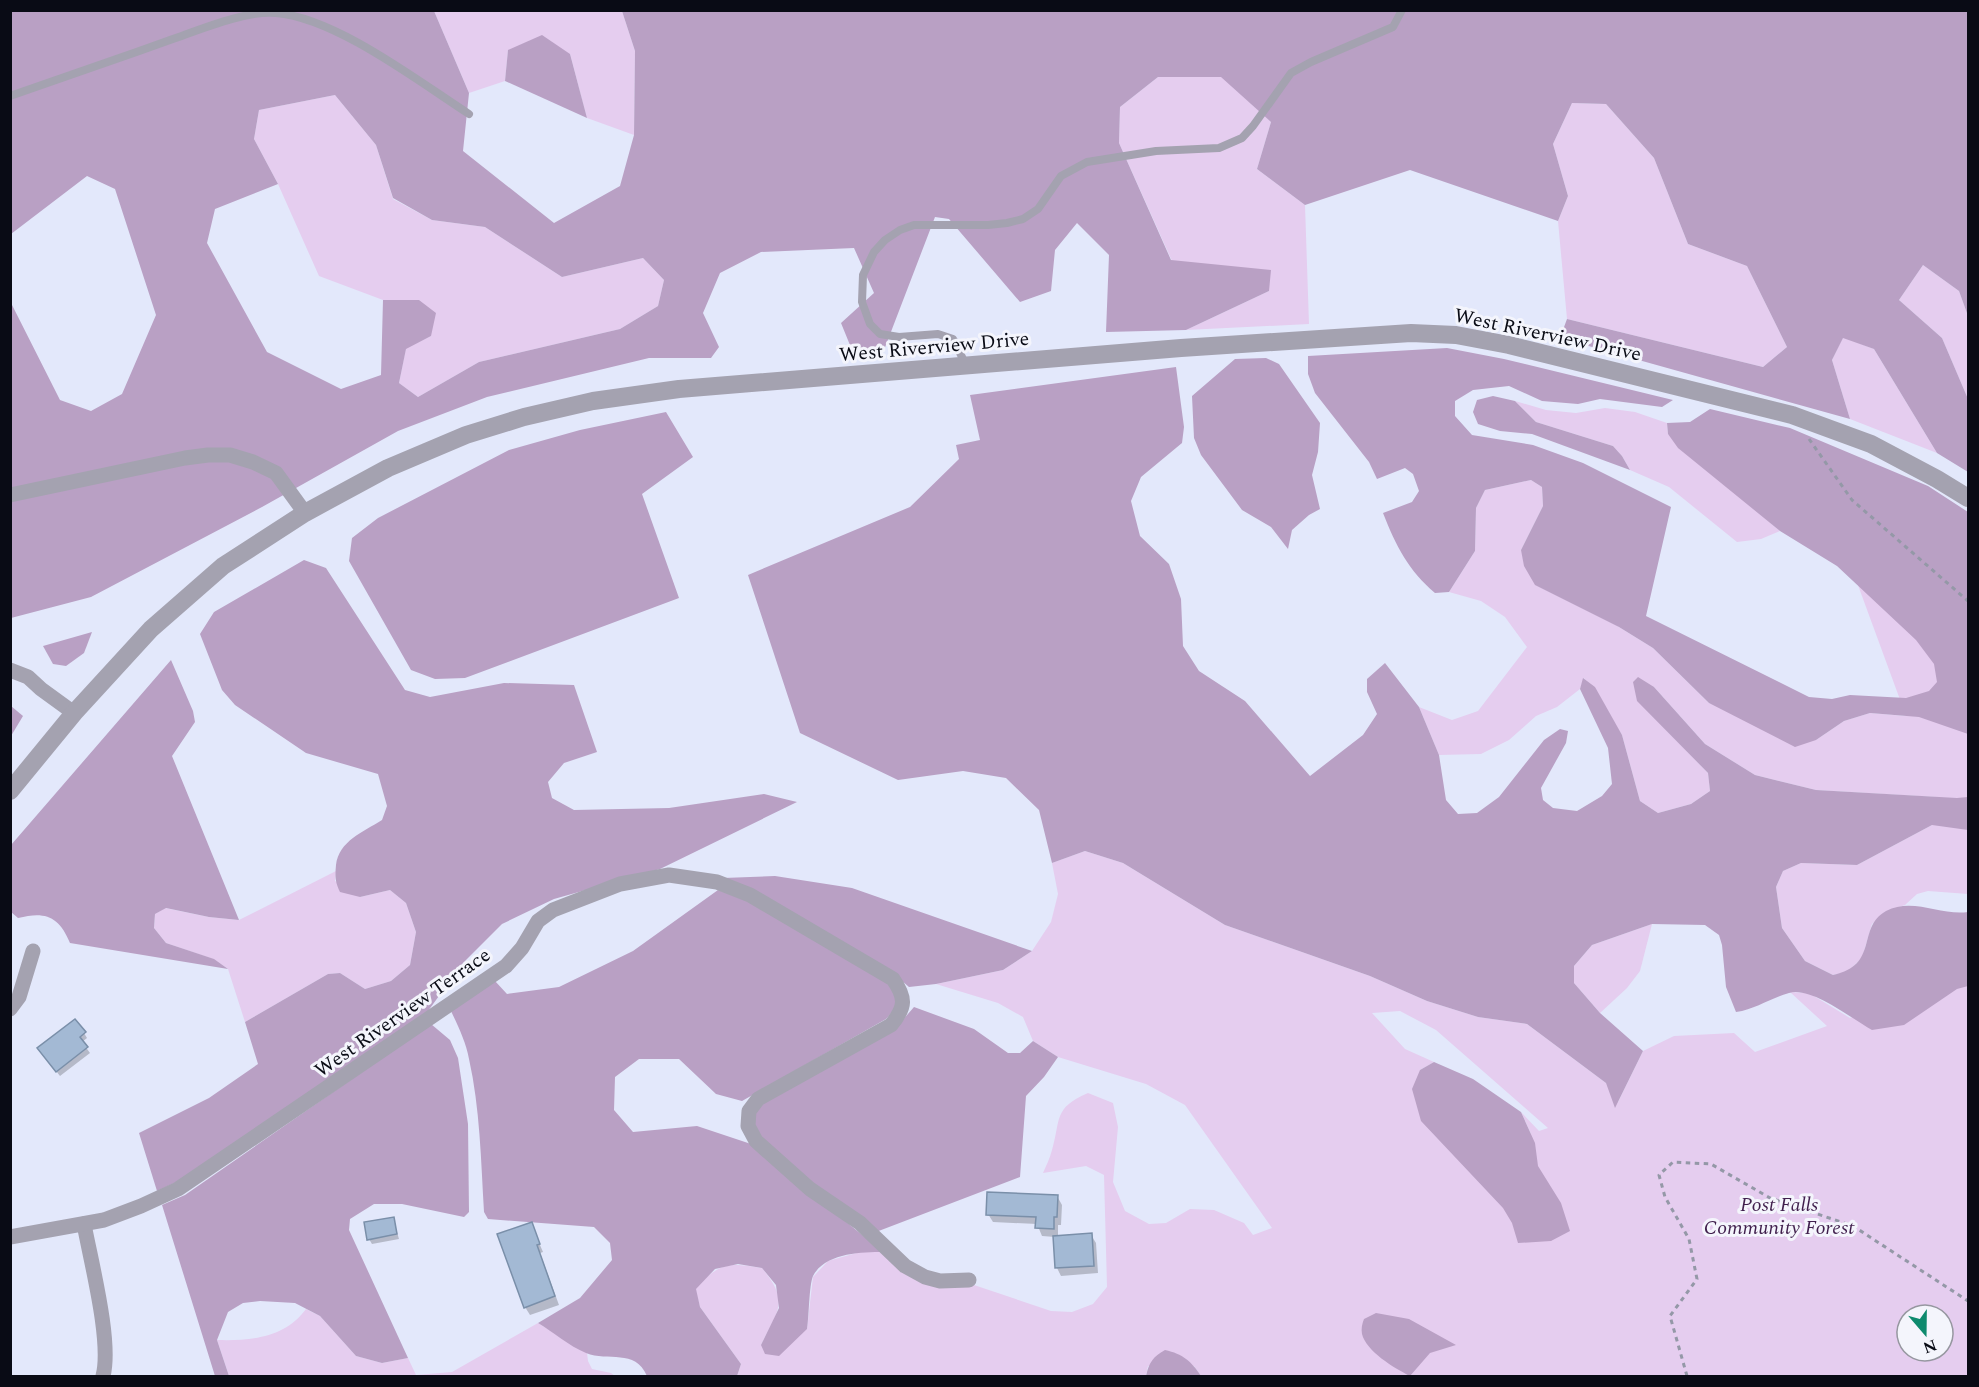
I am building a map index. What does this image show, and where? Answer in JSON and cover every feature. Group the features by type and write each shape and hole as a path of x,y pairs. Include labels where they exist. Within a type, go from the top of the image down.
{"street":[{"name":"West Riverview Drive","path":"10,791 74,713 151,629 223,566 305,513 388,468 466,435 524,417 593,401 679,389 967,366 1378,335 1412,333 1456,335 1543,353 1792,415 1871,444 1968,498"},
{"path":"10,495 185,458 230,455 253,462 276,473 305,513"},
{"path":"10,670 28,677 40,689 74,713"},
{"name":"West Riverview Terrace","path":"10,1237 84,1224 141,1206 178,1189 506,966 522,948 538,921 553,910 620,884 669,875 717,882 750,895 893,979 902,993 902,1012 891,1025 758,1099 749,1111 748,1126 756,1141 810,1189 860,1223 905,1266 925,1277 940,1281 969,1280"},
{"path":"10,1009 19,997 33,951"},
{"path":"84,1224 103,1329 105,1370 103,1377"}],"lane":[{"path":"967,366 953,339 938,334 899,337 880,334 870,324 862,302 863,275 874,252 885,240 900,230 914,225 988,225 1023,219 1038,209 1061,176 1088,162 1156,151 1219,148 1242,138 1291,73 1311,62 1393,27 1402,10"},
{"path":"10,96 201,30 250,15 275,13 296,17 328,28 363,46 469,114"}],"path":[{"path":"1792,415 1852,500 1968,601"},
{"path":"1687,1377 1670,1316 1697,1279 1689,1239 1665,1197 1659,1175 1673,1162 1711,1164 1770,1198 1853,1227 1968,1301"}],"green space":[{"path":"434,11 622,11 635,51 634,135 587,118 570,54 508,50 505,81 469,93"},
{"path":"1221,76 1271,122 1257,169 1305,205 1309,324 1186,330 1269,291 1172,261 1119,143 1120,107 1158,77"},
{"path":"335,95 376,145 393,199 432,220 485,227 562,277 643,258 664,280 658,306 620,329 479,362 418,397 399,383 406,348 431,336 419,300 383,300 319,276 278,184 254,139 259,110"},
{"path":"1572,103 1606,104 1654,158 1688,244 1747,266 1787,347 1763,367 1567,319 1558,221 1568,196 1553,144"},
{"path":"1923,265 1959,291 1968,316 1968,399 1942,338 1899,300"},
{"path":"1843,337 1874,349 1937,453 1850,419 1832,360"},
{"path":"1515,401 1546,410 1576,413 1605,408 1635,412 1667,423 1668,434 1780,531 1761,539 1737,542 1669,487 1630,470 1613,446 1536,422"},
{"path":"1811,457 1968,528 1968,894 1928,891 1917,894 1905,905 1885,912 1872,924 1862,958 1847,972 1833,975 1805,961 1782,928 1776,887 1783,871 1801,863 1857,865 1932,825 1936,797 1816,790 1755,775 1705,744 1654,687 1638,701 1708,773 1710,791 1691,804 1658,813 1640,801 1622,735 1584,678 1580,689 1557,707 1536,716 1509,740 1481,754 1439,755 1419,707 1452,720 1478,711 1527,647 1505,617 1481,601 1449,592 1475,551 1476,508 1485,490 1531,480 1542,487 1543,506 1521,550 1619,627 1653,648 1709,703 1816,740 1844,721 1870,713 1906,716"},
{"name":"Post Falls Community Forest","path":"1085,851 1123,863 1225,925 1370,976 1427,1001 1478,1017 1527,1024 1606,1083 1618,1102 1643,1051 1674,1036 1734,1033 1755,1052 1827,1026 1790,992 1809,993 1850,1018 1968,975 1968,1376 1201,1376 1194,1366 1148,1366 1146,1376 737,1376 741,1364 700,1307 695,1288 711,1273 725,1266 740,1265 762,1268 776,1289 778,1306 776,1314 761,1345 807,1329 813,1277 828,1261 860,1252 883,1252 917,1280 971,1284 1051,1311 1072,1312 1093,1304 1107,1287 1104,1175 1086,1166 1043,1173 1051,1153 1060,1116 1069,1104 1088,1093 1113,1103 1118,1127 1113,1182 1125,1211 1149,1224 1166,1223 1190,1209 1214,1210 1244,1223 1253,1235 1272,1228 1185,1105 1146,1084 1058,1057 1033,1041 1023,1017 998,1003 936,984 1003,970 1032,951 1051,922 1058,894 1052,863","holes":["1400,1011 1436,1030 1548,1128 1539,1131 1521,1112 1531,1134 1420,1070 1434,1062 1405,1049 1372,1013"]},
{"path":"336,871 335,881 360,897 390,890 406,903 416,932 410,965 391,981 365,989 340,973 328,974 245,1022 228,969 213,959 166,943 154,928 155,914 165,908 209,917 239,920"},
{"path":"1652,924 1640,971 1627,988 1600,1013 1574,983 1574,966 1592,945"},
{"path":"306,1309 320,1316 356,1356 382,1363 408,1358 416,1375 452,1372 538,1323 587,1353 592,1369 615,1376 229,1376 217,1340 242,1340 266,1336 288,1326"}],"shaded area":[{"path":"11,11 434,11 469,93 463,151 554,223 620,186 634,135 635,51 622,11 1968,11 1968,316 1959,291 1923,265 1899,300 1942,338 1968,399 1968,472 1937,453 1874,349 1843,338 1832,360 1850,419 1560,338 1567,319 1763,367 1787,347 1747,266 1688,244 1654,158 1606,104 1572,103 1553,144 1568,196 1558,221 1410,170 1305,205 1257,169 1271,122 1221,77 1158,77 1120,107 1119,143 1171,260 1271,270 1269,291 1186,330 1106,332 1109,255 1077,223 1055,250 1051,291 1020,302 949,219 935,217 884,350 852,350 841,323 874,293 854,248 761,252 720,273 703,313 719,347 711,358 649,358 487,397 398,431 262,507 91,597 11,618 10,301 60,400 91,411 122,394 156,315 115,189 87,176 11,234","holes":["335,95 376,145 393,198 432,220 485,227 562,277 643,258 664,280 658,306 620,329 479,362 418,397 399,383 406,349 431,336 436,313 419,300 383,300 381,375 341,389 267,352 207,243 215,209 278,184 254,139 259,110"]},
{"path":"542,35 570,54 587,118 505,81 508,50"},
{"path":"1447,348 1504,359 1673,400 1662,407 1600,399 1578,404 1542,401 1509,386 1473,390 1455,401 1455,416 1472,435 1533,445 1583,463 1671,507 1646,616 1809,697 1832,699 1850,695 1906,698 1929,691 1937,682 1934,664 1916,640 1837,566 1780,531 1678,448 1668,434 1667,423 1690,422 1710,409 1790,428 1928,486 1968,512 1968,734 1919,717 1870,713 1844,721 1816,740 1795,747 1709,703 1653,648 1619,627 1535,585 1524,566 1521,550 1543,506 1542,487 1531,480 1485,490 1476,508 1475,551 1449,592 1435,593 1417,575 1404,557 1383,513 1412,502 1419,491 1413,474 1405,468 1377,479 1369,462 1315,393 1308,374 1308,356"},
{"path":"1266,358 1279,364 1320,423 1318,452 1312,475 1320,509 1309,515 1292,530 1288,549 1271,527 1242,510 1201,455 1194,438 1192,396 1235,359"},
{"path":"1176,367 1184,427 1182,443 1141,477 1131,501 1140,536 1169,564 1181,599 1183,646 1199,671 1245,701 1310,776 1363,735 1377,714 1367,692 1367,679 1385,663 1419,707 1439,755 1446,800 1458,814 1477,813 1499,797 1544,740 1560,729 1568,731 1566,743 1541,788 1543,800 1553,808 1577,811 1602,796 1612,784 1608,748 1580,689 1583,678 1595,687 1622,735 1640,801 1658,813 1691,804 1710,791 1708,773 1637,701 1633,682 1638,677 1654,687 1705,744 1755,775 1816,790 1968,797 1968,830 1932,825 1857,865 1801,863 1783,871 1776,887 1782,928 1805,961 1833,975 1848,970 1857,963 1863,955 1877,918 1886,911 1896,907 1917,906 1948,912 1968,912 1968,986 1957,989 1904,1025 1872,1030 1820,999 1798,992 1782,995 1736,1012 1726,987 1719,935 1705,925 1652,924 1592,945 1574,966 1574,983 1600,1013 1643,1051 1615,1108 1606,1083 1527,1024 1478,1017 1427,1001 1370,976 1225,925 1123,863 1085,851 1052,863 1039,810 1006,778 963,771 898,780 800,733 748,575 910,507 959,459 956,445 980,440 970,395"},
{"path":"1493,396 1515,401 1536,422 1613,446 1630,470 1532,434 1500,431 1478,424 1473,412 1477,400"},
{"path":"666,412 693,457 642,494 679,598 465,678 435,679 411,670 349,561 352,538 378,518 509,450 580,430"},
{"path":"304,560 326,568 405,690 430,697 504,683 574,685 597,752 564,763 548,782 552,798 574,810 669,808 764,794 797,802 660,869 554,899 502,924 463,963 428,1011 181,1180 157,1191 139,1133 209,1098 258,1064 245,1022 328,974 340,973 365,989 391,981 410,965 416,932 406,903 390,890 360,897 340,892 337,885 336,865 342,850 353,838 382,820 387,806 378,774 306,753 235,705 222,690 200,634 214,612"},
{"path":"92,632 84,653 66,666 53,664 43,646"},
{"path":"171,660 193,711 195,722 172,756 239,920 209,917 166,908 155,914 154,928 166,943 214,959 228,969 70,943 56,921 36,915 18,918 11,912 11,845"},
{"path":"11,706 23,716 11,736"},
{"path":"775,876 852,888 1032,951 1003,970 936,984 909,987 893,973 723,878"},
{"path":"718,890 747,899 889,984 895,995 895,1006 886,1019 742,1101 716,1094 679,1059 639,1059 615,1077 614,1110 633,1132 697,1126 751,1144 883,1252 844,1255 819,1268 812,1280 807,1329 779,1356 765,1354 761,1345 779,1308 776,1285 762,1268 738,1264 715,1269 696,1289 700,1307 741,1364 737,1376 647,1376 636,1362 620,1357 586,1353 538,1323 580,1298 612,1260 610,1243 594,1227 488,1219 484,1212 480,1135 473,1078 466,1046 451,1011 495,981 507,994 559,987 633,951"},
{"path":"914,1007 974,1029 1008,1053 1020,1053 1033,1041 1058,1057 1044,1077 1026,1096 1020,1177 876,1232 759,1139 752,1115 761,1102 895,1029"},
{"path":"431,1024 450,1040 458,1058 468,1124 469,1212 464,1217 402,1204 374,1204 350,1219 349,1230 408,1358 382,1363 356,1356 320,1316 295,1303 260,1301 243,1303 228,1312 217,1340 229,1376 215,1376 162,1205 185,1195"},
{"path":"1434,1062 1473,1079 1521,1112 1535,1143 1538,1166 1561,1203 1570,1231 1551,1241 1518,1243 1512,1223 1503,1208 1421,1121 1412,1089 1420,1070"},
{"path":"1376,1313 1409,1319 1456,1345 1430,1353 1410,1376 1375,1353 1365,1340 1362,1334 1364,1319"},
{"path":"1165,1350 1186,1359 1201,1376 1146,1376 1152,1360"}],"building":[{"path":"75,1019 86,1032 80,1037 88,1047 56,1072 37,1048"},
{"path":"987,1192 1058,1195 1054,1229 1035,1228 1036,1217 986,1215"},
{"path":"394,1217 397,1234 367,1240 364,1222"},
{"path":"532,1222 540,1244 537,1245 555,1296 524,1308 497,1234"},
{"path":"1092,1233 1094,1266 1055,1268 1053,1236"}]}
